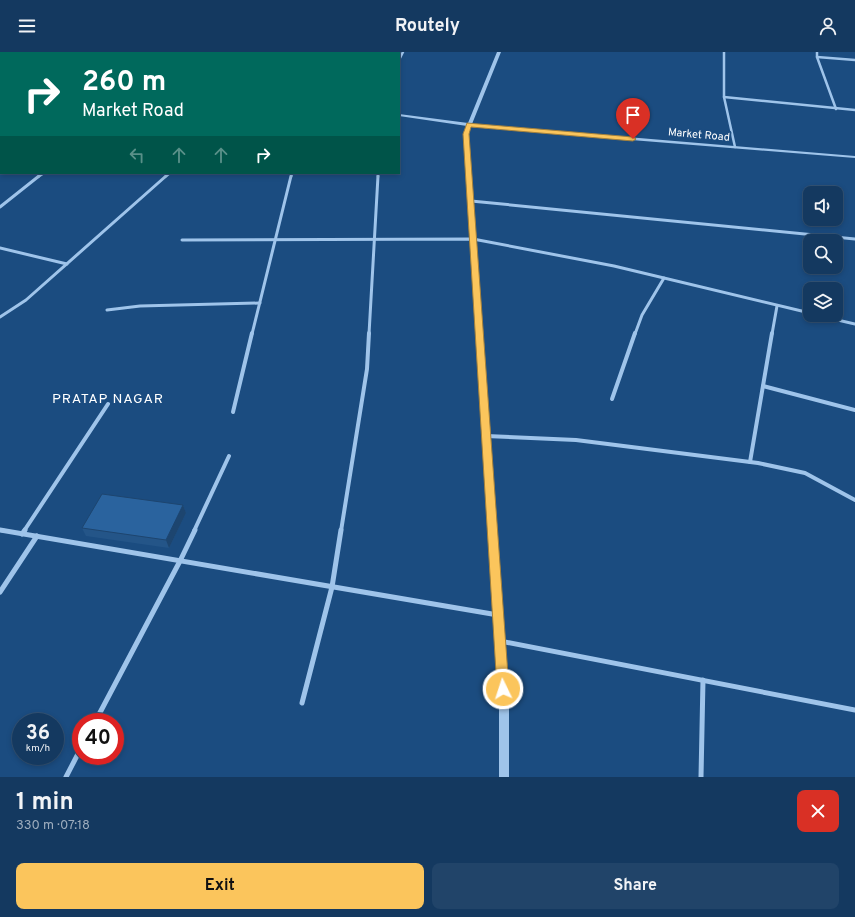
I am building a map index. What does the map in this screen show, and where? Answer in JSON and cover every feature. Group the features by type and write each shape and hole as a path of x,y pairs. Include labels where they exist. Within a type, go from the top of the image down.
{"street":[{"path":"499,52 466,134 504,705 504,777"},
{"path":"724,52 724,97 735,147"},
{"path":"817,52 817,57 836,109"},
{"path":"817,57 855,60"},
{"path":"724,97 855,110"},
{"name":"Market Road","path":"400,115 469,125 855,157"},
{"path":"0,207 43,174"},
{"path":"0,317 26,300 169,174"},
{"path":"233,412 274,240 292,174"},
{"path":"302,703 332,587 367,369 373,240 378,174"},
{"path":"470,201 855,240"},
{"path":"182,240 473,239 614,266 803,312"},
{"path":"0,248 67,264"},
{"path":"612,399 642,315 664,278"},
{"path":"107,310 140,306 260,303"},
{"path":"750,462 777,306"},
{"path":"843,321 855,324"},
{"path":"763,386 855,410"},
{"path":"22,534 108,404"},
{"path":"486,436 576,440 750,462 805,473 855,500"},
{"path":"100,713 180,561 229,456"},
{"path":"0,530 498,615"},
{"path":"0,592 37,536"},
{"path":"500,641 855,710"},
{"path":"701,777 703,680"},
{"path":"66,777 72,765"}],"building":[{"path":"102,494 183,505 166,540 82,528"}],"district":[{"name":"PRATAP NAGAR","path":"108,398"}],"route":[{"path":"503,689 466,134 469,125 633,139"}]}
